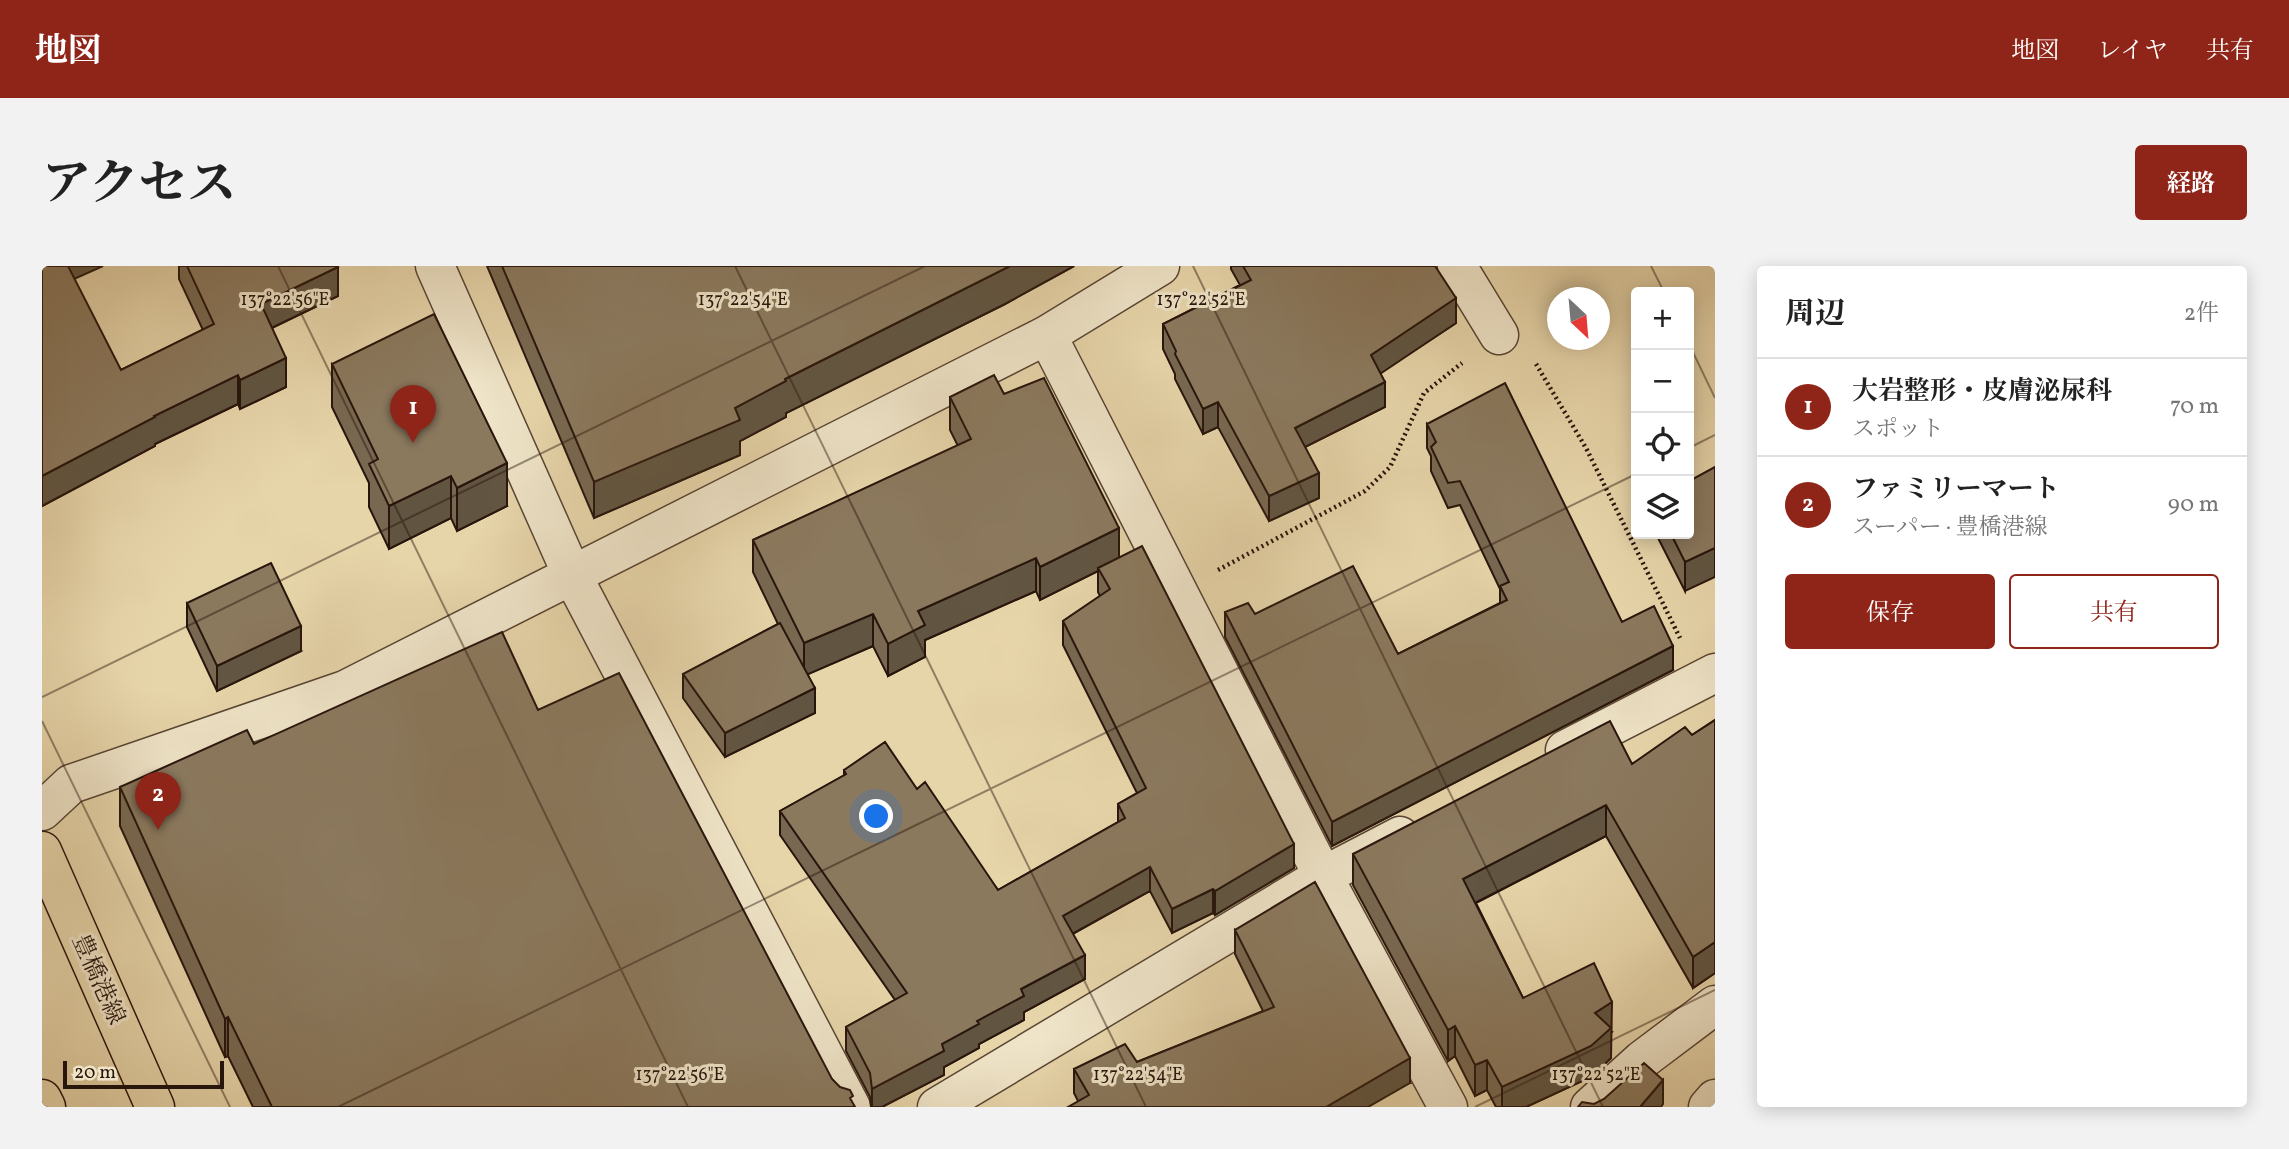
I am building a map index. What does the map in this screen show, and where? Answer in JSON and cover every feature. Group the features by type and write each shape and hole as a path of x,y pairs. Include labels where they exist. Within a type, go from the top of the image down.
{"main road":[{"name":"豊橋港線","path":"42,851 155,1107"},
{"path":"42,1099 46,1107"}],"street":[{"path":"435,266 573,577 851,1107"},
{"path":"42,811 71,784 345,690 1047,335 1160,266"},
{"path":"1457,266 1499,335"},
{"path":"1047,335 1323,876 1448,1107"},
{"path":"1530,768 1708,677"},
{"path":"937,1107 1323,876 1432,819"},
{"path":"1590,1107 1642,1060 1715,1005"},
{"path":"1708,1107 1715,1099"}],"path":[{"path":"1179,591 1365,491 1390,467 1424,393 1512,324 1586,448 1708,677"}],"building":[{"path":"42,266 68,266 121,370 214,324 187,266 338,267 261,304 286,358 240,380 238,375 42,476"},
{"path":"502,266 1010,266 785,379 786,381 735,408 740,420 594,482"},
{"path":"1243,266 1435,266 1456,298 1371,355 1385,382 1295,428 1319,473 1269,496 1218,402 1203,409 1163,324 1251,280"},
{"path":"434,314 507,463 457,488 451,476 389,506 369,464 378,459 332,364"},
{"path":"994,375 1004,394 1044,378 1119,528 1040,567 1036,558 918,611 925,625 888,644 873,614 804,643 753,540 971,439 950,397"},
{"path":"1505,383 1622,622 1654,606 1673,646 1332,822 1225,612 1248,603 1255,614 1353,566 1398,654 1507,600 1500,586 1509,582 1460,481 1448,483 1431,447 1436,442 1427,424"},
{"path":"1715,467 1715,548 1685,562 1674,539 1694,539 1694,478"},
{"path":"1142,546 1294,844 1215,891 1213,889 1172,909 1150,867 1063,916 1085,955 1021,989 1024,996 977,1021 979,1024 942,1044 944,1051 872,1089 870,1073 846,1027 907,993 780,811 846,774 844,770 885,742 917,789 925,782 998,890 1125,818 1118,804 1146,788 1063,621 1110,589 1098,568"},
{"path":"271,563 301,626 217,666 187,603"},
{"path":"780,623 815,688 725,733 683,674"},
{"path":"502,632 538,710 619,673 832,1079 840,1087 850,1090 853,1096 850,1098 855,1107 272,1107 228,1017 225,1019 120,787 247,730 254,744"},
{"path":"1715,720 1715,942 1693,957 1606,805 1463,879 1523,998 1594,963 1612,1002 1595,1013 1611,1028 1591,1046 1502,1087 1487,1060 1475,1065 1455,1026 1448,1030 1353,854 1610,721 1632,764 1685,727 1692,735"},
{"path":"1315,882 1410,1058 1326,1107 1068,1107 1089,1095 1074,1069 1125,1044 1137,1062 1274,1007 1235,930"},
{"path":"1644,1063 1663,1080 1640,1107 1578,1107 1582,1102 1594,1104 1604,1099"}],"place":[{"name":"大岩整形・皮膚泌尿科","path":"413,443"},
{"name":"ファミリーマート","path":"158,830"}]}
